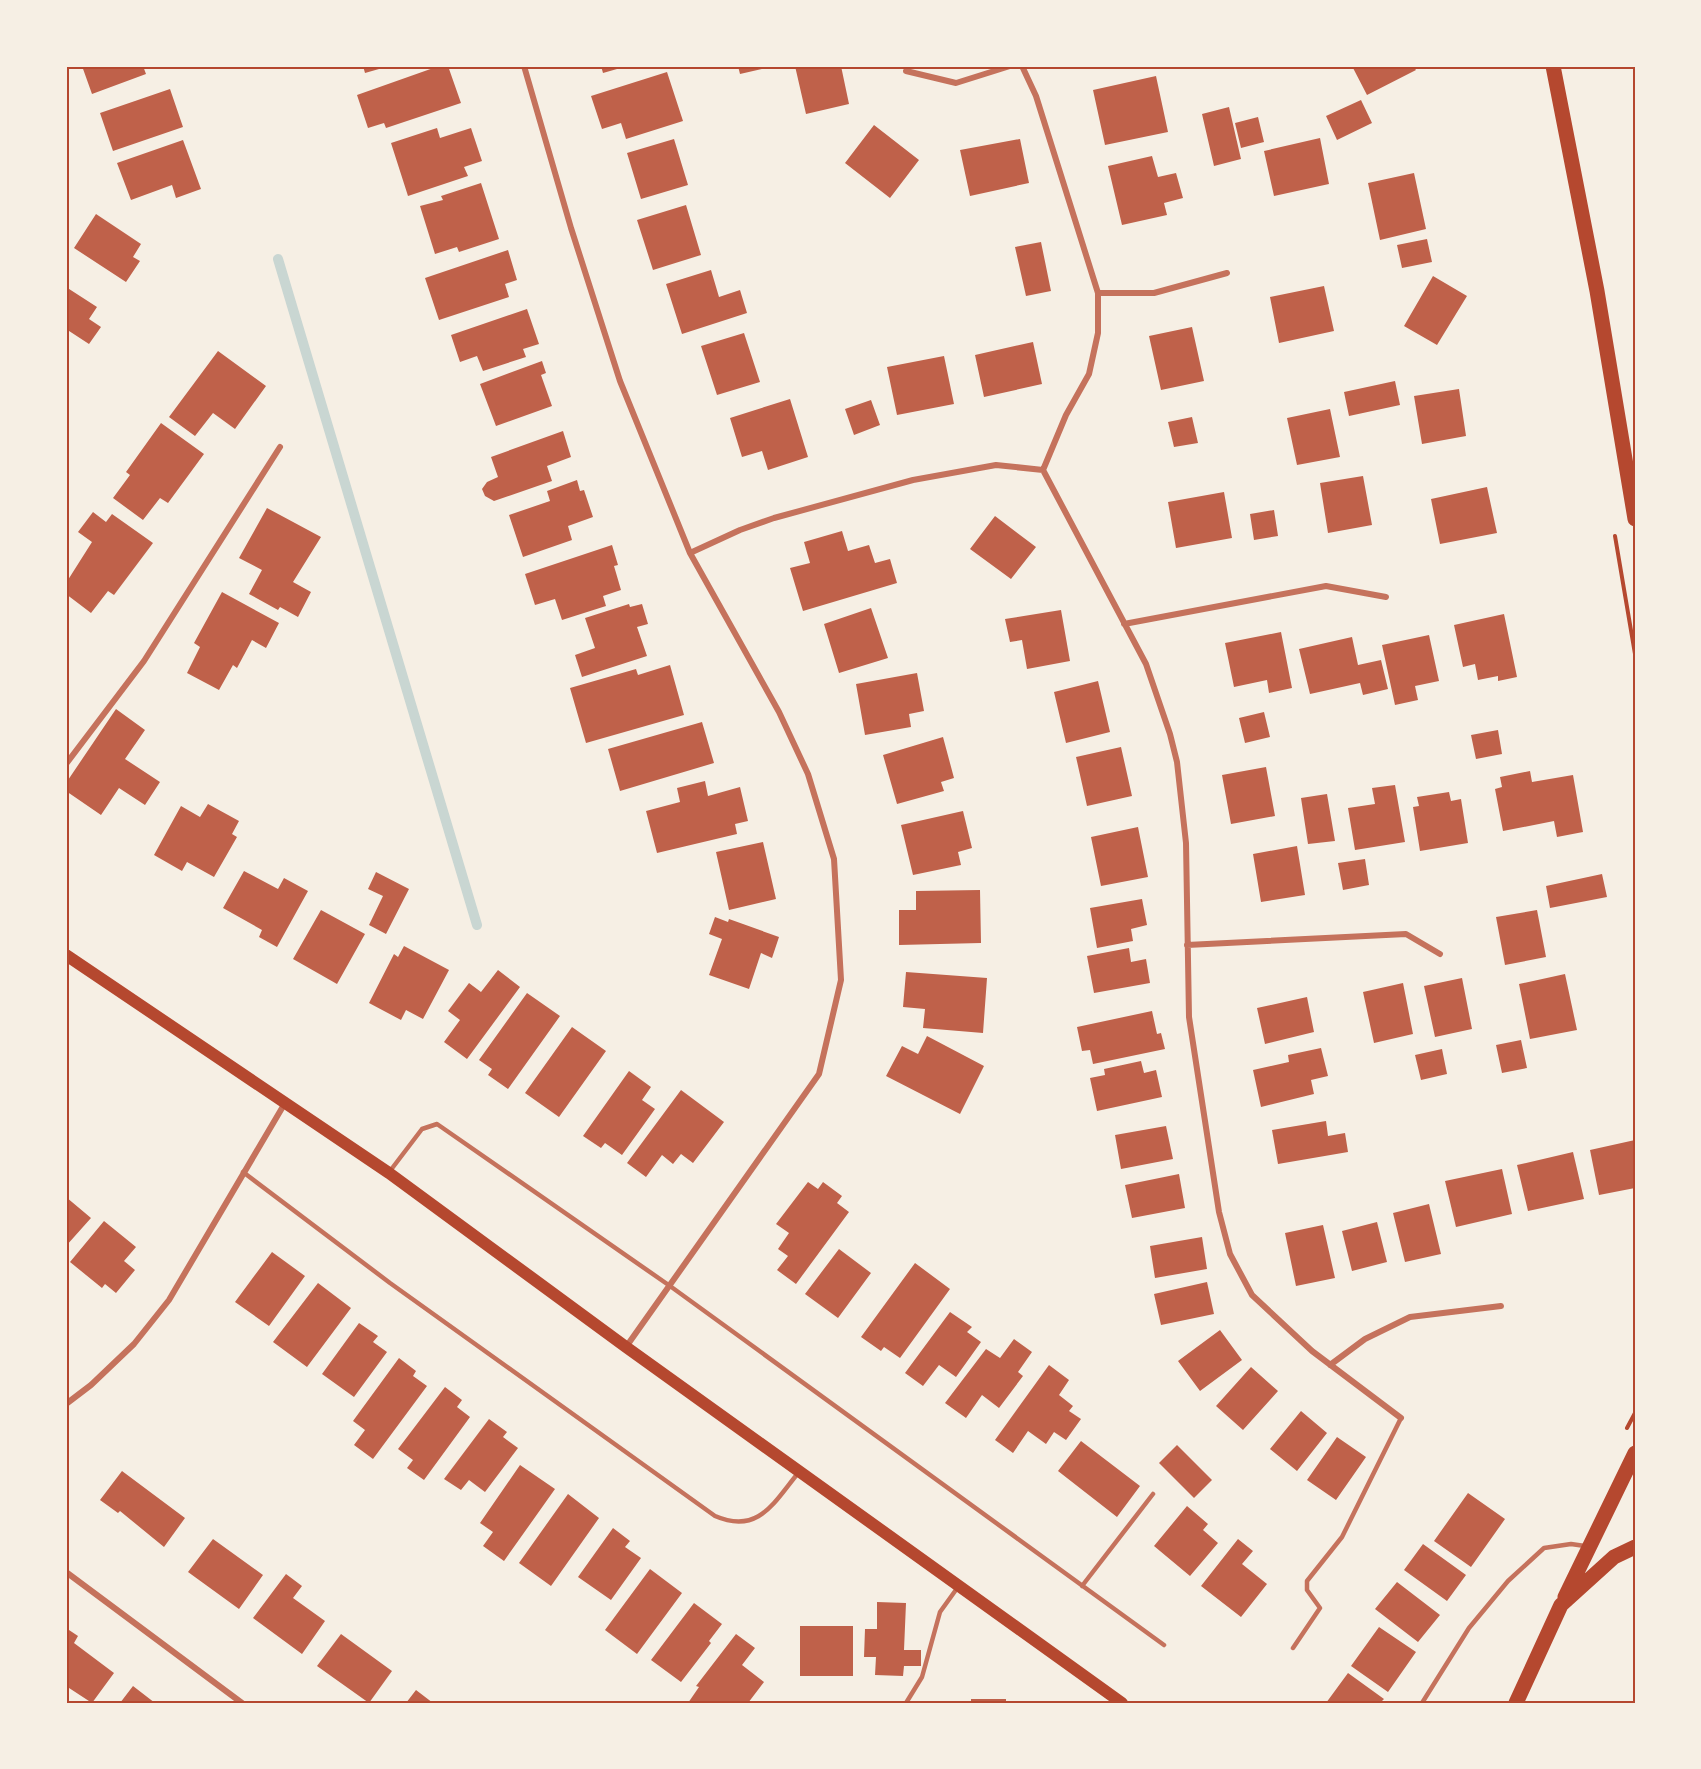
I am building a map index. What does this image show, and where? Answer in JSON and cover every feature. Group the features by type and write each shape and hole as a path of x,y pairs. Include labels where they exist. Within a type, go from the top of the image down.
{"main road":[{"path":"1553,66 1597,291 1635,519"},
{"path":"66,954 389,1173 626,1347 801,1470 1122,1703"},
{"path":"1516,1703 1635,1453"},
{"path":"1561,1605 1614,1557 1635,1547"}],"street":[{"path":"524,66 571,228 620,381 690,553 779,712 808,774 834,859 841,980 819,1074 626,1347"},
{"path":"906,71 956,83 1010,66"},
{"path":"1022,66 1036,96 1098,293 1098,333 1089,374 1066,415 1043,470"},
{"path":"1098,293 1154,293 1227,273"},
{"path":"66,764 144,661 280,447"},
{"path":"690,553 740,530 774,518 913,480 996,465 1043,470"},
{"path":"1043,470 1146,664 1177,762 1186,843 1189,1017 1219,1212 1230,1254 1252,1295 1330,1365 1401,1418"},
{"path":"1124,624 1326,586 1386,597"},
{"path":"1186,945 1406,934 1440,954"},
{"path":"66,1404 91,1385 134,1344 170,1300 285,1103"},
{"path":"1330,1365 1365,1339 1410,1317 1501,1306"},
{"path":"66,1572 242,1703"}],"lane":[{"path":"389,1173 422,1129 437,1124 670,1286 1164,1645"},
{"path":"243,1172 390,1283 715,1516 727,1522 739,1522 762,1516 801,1470"},
{"path":"1293,1648 1320,1608 1308,1590 1307,1581 1342,1538 1401,1418"},
{"path":"1082,1586 1153,1494"},
{"path":"1422,1703 1469,1628 1508,1581 1544,1548 1571,1544 1590,1546"},
{"path":"906,1703 922,1677 940,1612 959,1585"}],"building":[{"path":"82,66 143,66 146,74 92,94"},
{"path":"363,66 386,66 386,67 365,73"},
{"path":"439,66 448,66 461,103 386,128 384,123 368,128 357,95"},
{"path":"601,66 624,66 624,67 603,73"},
{"path":"738,66 770,66 770,67 740,74"},
{"path":"795,66 841,66 849,104 806,114"},
{"path":"1352,66 1413,66 1416,70 1367,95"},
{"path":"667,72 683,121 626,139 621,123 602,129 591,96"},
{"path":"1156,76 1168,132 1105,145 1093,90"},
{"path":"170,89 183,127 113,151 100,113"},
{"path":"1361,100 1372,123 1337,140 1326,116"},
{"path":"1229,107 1241,159 1214,166 1202,114"},
{"path":"1258,117 1264,142 1241,148 1235,123"},
{"path":"874,125 919,160 890,198 845,163"},
{"path":"437,128 440,138 471,128 482,161 464,167 468,176 408,196 391,143"},
{"path":"1320,138 1329,184 1274,196 1264,151"},
{"path":"674,139 688,185 641,199 627,153"},
{"path":"1020,139 1029,183 970,196 960,150"},
{"path":"183,140 201,189 176,198 172,185 131,200 117,163"},
{"path":"1152,156 1158,177 1176,173 1183,198 1164,203 1167,215 1122,225 1108,166"},
{"path":"1414,173 1426,229 1380,240 1368,183"},
{"path":"481,183 499,239 459,252 457,247 435,254 420,206 443,200 441,196"},
{"path":"686,205 701,255 653,270 637,220"},
{"path":"96,214 141,244 133,257 140,261 126,282 74,248"},
{"path":"1427,239 1432,262 1402,268 1397,245"},
{"path":"1041,242 1051,291 1026,296 1015,247"},
{"path":"508,250 517,280 505,284 509,297 439,320 425,278"},
{"path":"711,270 719,297 740,290 747,313 682,334 666,284"},
{"path":"1433,276 1467,296 1437,345 1404,326"},
{"path":"1324,286 1334,331 1279,343 1270,297"},
{"path":"66,287 97,307 89,319 101,327 89,344 66,329"},
{"path":"527,309 539,344 523,349 526,357 483,371 477,356 460,362 451,335"},
{"path":"1192,327 1204,381 1161,390 1149,336"},
{"path":"744,333 760,382 717,395 701,346"},
{"path":"1033,342 1042,384 984,397 975,355"},
{"path":"218,351 266,386 235,429 213,413 195,436 169,417"},
{"path":"944,356 954,404 897,415 887,367"},
{"path":"542,361 546,373 541,375 552,406 496,426 480,384"},
{"path":"1395,381 1400,405 1349,416 1344,392"},
{"path":"1459,389 1466,436 1422,444 1414,396"},
{"path":"790,399 808,457 768,470 762,451 742,457 730,418"},
{"path":"871,400 880,425 854,435 845,409"},
{"path":"1330,409 1340,457 1297,465 1287,418"},
{"path":"1192,417 1198,443 1174,447 1168,422"},
{"path":"161,423 204,454 168,503 160,498 143,520 113,498 130,475 126,472"},
{"path":"563,431 571,457 547,466 552,481 494,501 485,496 482,489 487,482 498,477 491,457"},
{"path":"1363,476 1372,525 1328,533 1320,483"},
{"path":"577,480 580,491 584,490 593,517 568,526 572,540 523,557 509,515 550,501 547,491"},
{"path":"1487,487 1497,533 1440,544 1431,499"},
{"path":"1224,492 1232,538 1176,548 1168,502"},
{"path":"267,508 321,537 293,582 311,592 298,617 280,607 278,610 249,594 262,570 239,558"},
{"path":"1274,510 1278,536 1254,540 1250,514"},
{"path":"93,512 106,522 112,514 153,543 114,595 108,591 91,613 66,594 66,583 92,542 78,532"},
{"path":"995,516 1036,547 1011,579 970,549"},
{"path":"842,531 848,551 869,545 875,563 890,559 897,583 803,611 790,568 810,563 804,542"},
{"path":"612,545 618,565 614,566 621,590 603,596 606,606 562,620 555,599 535,605 525,574"},
{"path":"222,592 279,623 266,648 252,640 237,668 233,665 219,690 187,673 200,647 194,643"},
{"path":"629,604 630,607 642,604 648,624 637,627 647,656 582,677 575,655 595,648 585,618"},
{"path":"871,608 888,658 839,673 824,624"},
{"path":"1061,610 1070,661 1027,669 1022,640 1010,642 1005,619"},
{"path":"1504,614 1517,677 1498,681 1498,676 1478,680 1475,664 1463,667 1454,625"},
{"path":"1281,632 1292,688 1269,693 1267,680 1234,687 1225,643"},
{"path":"1429,635 1439,681 1415,686 1418,700 1395,705 1382,645"},
{"path":"1352,637 1358,665 1381,660 1388,689 1363,695 1360,683 1310,694 1299,649"},
{"path":"670,665 684,715 586,743 570,688 636,669 638,675"},
{"path":"917,673 924,711 909,714 911,727 865,735 856,684"},
{"path":"1098,681 1110,732 1066,743 1054,692"},
{"path":"116,709 145,730 125,759 160,782 145,805 119,788 101,815 66,791 66,783"},
{"path":"1264,712 1270,737 1245,743 1239,718"},
{"path":"702,722 714,763 620,791 608,749"},
{"path":"1498,730 1502,754 1476,759 1471,735"},
{"path":"943,737 954,778 941,782 944,791 897,804 883,755"},
{"path":"1121,747 1132,796 1087,806 1076,757"},
{"path":"1266,767 1275,816 1231,824 1222,775"},
{"path":"1530,771 1532,782 1573,775 1583,832 1557,837 1554,821 1503,831 1495,789 1502,787 1500,777"},
{"path":"705,781 708,796 740,787 748,821 735,824 737,834 657,853 646,811 680,802 677,788"},
{"path":"1395,785 1405,842 1355,850 1348,808 1375,804 1372,788"},
{"path":"1449,792 1451,801 1461,799 1468,843 1420,851 1413,807 1419,806 1417,797"},
{"path":"1327,794 1335,841 1308,844 1301,798"},
{"path":"208,804 239,821 232,834 237,837 214,877 187,862 182,871 154,855 181,806 200,817"},
{"path":"963,811 972,848 958,852 961,865 913,875 901,825"},
{"path":"1138,827 1148,877 1101,886 1091,837"},
{"path":"763,842 776,899 729,910 716,852"},
{"path":"1297,846 1305,895 1261,902 1253,854"},
{"path":"1365,859 1369,885 1343,890 1338,863"},
{"path":"244,871 278,889 284,878 308,891 277,947 259,937 262,930 223,908"},
{"path":"376,872 409,889 386,934 369,925 383,896 368,889"},
{"path":"1602,874 1607,897 1550,908 1546,886"},
{"path":"980,890 981,943 899,945 899,910 916,910 916,891"},
{"path":"1142,899 1147,925 1131,929 1133,941 1097,948 1090,908"},
{"path":"321,910 365,934 337,984 293,959"},
{"path":"1537,910 1546,957 1505,965 1496,917"},
{"path":"715,917 728,922 729,919 779,937 772,958 761,953 749,989 709,975 722,939 709,934"},
{"path":"404,946 449,970 423,1019 406,1010 401,1020 369,1003 394,954 398,957"},
{"path":"1129,948 1131,962 1146,959 1150,983 1094,993 1087,956"},
{"path":"498,970 520,987 467,1059 444,1042 460,1020 448,1011 469,983 481,992"},
{"path":"906,972 987,978 983,1033 923,1028 925,1009 903,1007"},
{"path":"1565,974 1577,1030 1530,1039 1519,984"},
{"path":"1462,978 1472,1029 1435,1037 1424,986"},
{"path":"1403,983 1413,1034 1374,1043 1363,992"},
{"path":"527,993 560,1016 508,1089 488,1075 492,1069 479,1060"},
{"path":"1307,997 1314,1032 1265,1044 1257,1008"},
{"path":"1152,1011 1157,1034 1161,1033 1165,1049 1093,1064 1090,1050 1082,1051 1077,1027"},
{"path":"572,1027 606,1051 559,1117 525,1093"},
{"path":"927,1036 984,1066 960,1114 886,1076 902,1046 918,1054"},
{"path":"1521,1040 1527,1068 1502,1073 1496,1045"},
{"path":"1321,1048 1328,1076 1311,1080 1314,1094 1261,1107 1253,1070 1289,1062 1288,1055"},
{"path":"1442,1049 1447,1074 1421,1080 1415,1055"},
{"path":"1141,1061 1144,1073 1156,1070 1162,1097 1097,1111 1090,1078 1105,1075 1104,1069"},
{"path":"629,1071 651,1087 642,1100 655,1109 622,1155 605,1143 601,1148 583,1136"},
{"path":"681,1090 724,1122 693,1163 681,1154 673,1164 662,1155 646,1177 627,1163"},
{"path":"1326,1121 1328,1136 1345,1133 1348,1152 1278,1164 1272,1130"},
{"path":"1166,1126 1173,1159 1121,1169 1115,1135"},
{"path":"1635,1140 1635,1188 1599,1195 1590,1150"},
{"path":"1573,1152 1584,1199 1528,1211 1517,1165"},
{"path":"1502,1169 1512,1214 1456,1227 1445,1181"},
{"path":"1179,1174 1185,1208 1132,1218 1125,1185"},
{"path":"808,1182 818,1189 823,1182 842,1196 837,1203 849,1212 796,1284 777,1270 788,1256 778,1249 789,1233 776,1224"},
{"path":"66,1197 91,1218 66,1246"},
{"path":"1429,1204 1441,1254 1405,1262 1393,1213"},
{"path":"104,1221 136,1247 124,1261 135,1270 116,1293 105,1284 102,1288 70,1262"},
{"path":"1377,1222 1387,1262 1352,1271 1342,1231"},
{"path":"1323,1225 1335,1278 1296,1286 1285,1233"},
{"path":"1202,1237 1207,1269 1155,1278 1150,1246"},
{"path":"839,1249 871,1273 838,1318 805,1294"},
{"path":"272,1252 305,1276 269,1326 235,1302"},
{"path":"915,1263 950,1289 900,1358 884,1347 881,1351 861,1337"},
{"path":"1207,1282 1214,1314 1161,1325 1154,1294"},
{"path":"318,1283 351,1308 307,1367 273,1342"},
{"path":"950,1312 972,1327 967,1332 981,1342 956,1377 939,1365 923,1386 905,1373"},
{"path":"359,1323 378,1336 373,1342 387,1352 354,1397 322,1374"},
{"path":"1220,1330 1242,1360 1200,1391 1178,1361"},
{"path":"1014,1339 1032,1352 1018,1372 1023,1376 999,1408 982,1395 966,1418 945,1403 986,1349 1000,1358"},
{"path":"399,1358 416,1371 413,1376 427,1386 373,1459 354,1445 365,1430 353,1421"},
{"path":"1049,1365 1069,1380 1059,1395 1073,1406 1069,1411 1081,1419 1066,1440 1054,1432 1046,1444 1028,1431 1013,1453 995,1440"},
{"path":"1251,1367 1278,1391 1243,1430 1216,1406"},
{"path":"445,1387 462,1400 457,1407 470,1417 424,1480 407,1468 413,1460 398,1449"},
{"path":"1301,1411 1327,1433 1297,1471 1270,1449"},
{"path":"489,1419 507,1432 503,1437 518,1448 485,1492 469,1480 461,1490 444,1479"},
{"path":"1337,1437 1366,1457 1336,1500 1307,1480"},
{"path":"1081,1441 1140,1486 1117,1517 1058,1471"},
{"path":"1177,1445 1212,1480 1194,1498 1159,1463"},
{"path":"520,1465 555,1489 504,1561 483,1546 493,1532 480,1523"},
{"path":"122,1471 185,1518 164,1547 120,1511 118,1513 100,1500"},
{"path":"1468,1493 1505,1519 1471,1567 1434,1541"},
{"path":"568,1494 599,1518 551,1586 519,1563"},
{"path":"1187,1506 1208,1524 1203,1530 1218,1543 1190,1576 1154,1546"},
{"path":"613,1528 630,1541 625,1547 641,1558 611,1600 578,1577"},
{"path":"213,1539 263,1575 239,1609 188,1572"},
{"path":"1238,1539 1253,1551 1242,1564 1267,1584 1241,1617 1201,1586"},
{"path":"1423,1544 1466,1575 1447,1601 1404,1570"},
{"path":"650,1569 682,1593 637,1654 605,1630"},
{"path":"286,1574 302,1586 293,1598 325,1621 302,1654 253,1618"},
{"path":"1397,1582 1440,1615 1418,1642 1375,1609"},
{"path":"877,1602 906,1603 904,1650 921,1650 921,1666 904,1666 903,1676 875,1675 876,1657 864,1657 865,1629 877,1629"},
{"path":"694,1603 722,1624 709,1641 711,1643 681,1682 651,1660"},
{"path":"800,1626 853,1626 853,1676 800,1676"},
{"path":"1379,1627 1416,1652 1388,1692 1351,1666"},
{"path":"66,1628 78,1636 74,1643 114,1673 92,1703 66,1686"},
{"path":"341,1634 392,1671 369,1703 317,1666"},
{"path":"736,1634 755,1648 742,1665 764,1682 748,1703 688,1703 699,1687 696,1686"},
{"path":"1348,1673 1384,1699 1380,1703 1326,1703"},
{"path":"133,1686 155,1703 120,1703"},
{"path":"416,1690 433,1703 406,1703"},
{"path":"971,1699 1006,1699 1006,1703 971,1703"}],"waterway":[{"path":"278,259 477,925"}]}
